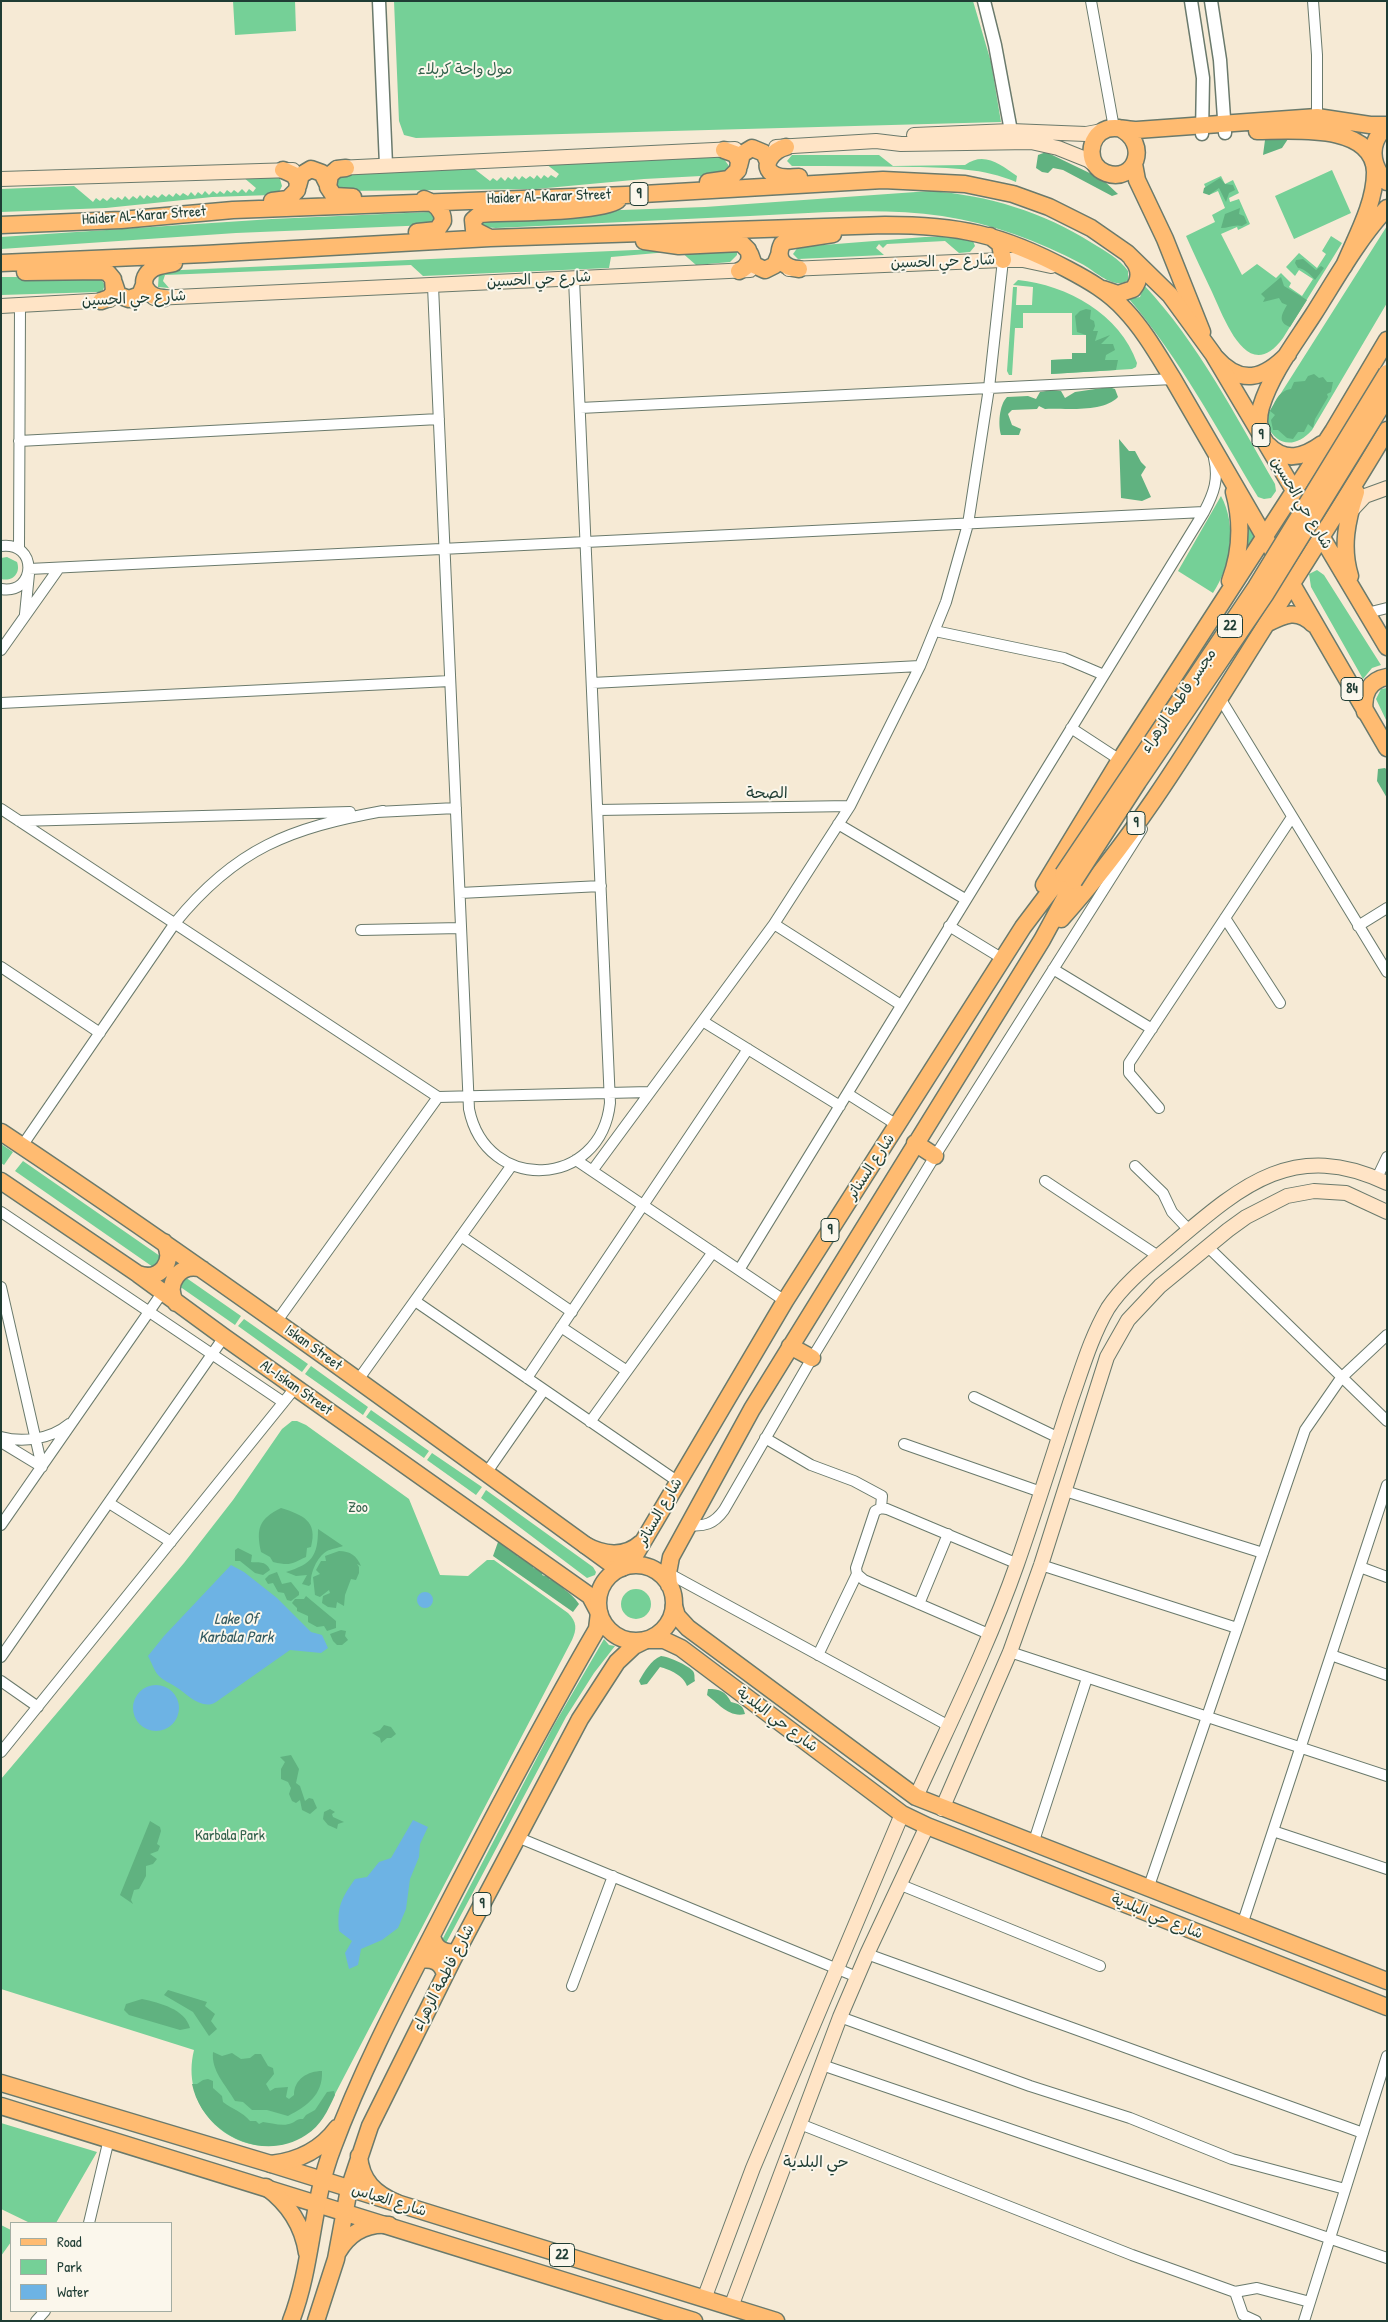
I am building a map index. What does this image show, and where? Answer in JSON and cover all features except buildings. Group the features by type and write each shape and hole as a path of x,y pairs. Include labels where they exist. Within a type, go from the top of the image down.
{"main road":[{"path":"1,179 346,168 786,147 876,141 906,136 1011,131 1086,134 1112,129 1225,128 1317,118 1370,125 1387,125"},
{"path":"1344,266 1361,228 1369,202 1374,179 1373,152 1375,141 1387,125"},
{"path":"1225,128 1330,133 1361,144 1379,175 1387,182"},
{"path":"1096,166 1091,153 1094,139 1112,129 1132,136 1136,157"},
{"path":"876,141 901,144 1038,143 1069,152 1088,160 1108,174 1115,175 1123,174 1136,157 1140,144 1146,140 1202,129"},
{"path":"768,162 774,151 786,147"},
{"path":"752,148 764,153 772,173 784,177 855,176 883,180"},
{"path":"678,192 692,185 729,178 736,174 742,154 752,148"},
{"path":"724,150 735,154 739,166"},
{"name":"شارع حي الحسين","path":"1136,157 1139,185 1165,239 1194,315 1213,354 1357,597"},
{"path":"327,183 333,171 346,168"},
{"path":"303,248 359,237 436,230 442,224 443,215 437,207 428,201 405,195 337,197 331,193 322,173 311,169"},
{"path":"233,210 253,202 288,199 295,194 301,175 311,169"},
{"path":"283,170 294,175 298,186"},
{"name":"Haider Al-Karar Street","path":"1,225 121,220 233,210 678,192 883,180 964,184 1013,194 1073,218 1127,254 1163,287 1213,354"},
{"path":"490,238 474,230 473,220 480,214 602,206 614,203 626,194"},
{"path":"1333,431 1316,448 1294,457 1281,455 1274,452 1263,439 1259,426 1261,406 1288,354 1344,266 1368,230 1387,208"},
{"name":"9","path":"1,265 490,238 856,226 920,225 988,235 1021,247 1075,273 1101,288 1125,310 1139,326 1173,378 1279,561"},
{"path":"614,235 678,246 741,243 746,246 754,265 764,270 775,265 782,244 787,241 820,237 856,226"},
{"path":"988,235 1000,244 1003,260"},
{"path":"1,265 37,273 102,271 111,276 118,295 129,299 140,295 145,277 154,268 205,254"},
{"path":"739,271 747,266 750,254"},
{"path":"1101,288 1118,294 1128,292 1136,285 1139,275 1138,268 1127,254"},
{"path":"779,255 786,266 799,269"},
{"name":"شارع حي الحسين","path":"1,306 349,288 433,286 1003,260 1034,262 1075,273"},
{"path":"101,301 112,295 114,284"},
{"path":"144,284 151,296 164,298"},
{"path":"1211,618 1333,431 1387,340"},
{"path":"1213,354 1228,369 1237,374 1251,376 1272,370 1288,354"},
{"name":"مجسر فاطمة الزهراء","path":"1068,877 1256,587 1387,373"},
{"name":"مجسر فاطمة الزهراء","path":"1068,877 1138,782 1265,595 1387,397"},
{"path":"1322,537 1387,430"},
{"path":"1333,431 1326,449 1328,459 1334,468 1343,472 1353,472 1363,468 1369,460"},
{"path":"1369,460 1350,513 1345,551 1357,597 1387,647"},
{"name":"9","path":"1023,927 1054,866 1211,618 1231,577 1239,543 1238,510 1226,471"},
{"path":"1350,513 1365,496 1387,488"},
{"name":"9","path":"1042,940 1097,876 1157,793 1322,537"},
{"name":"84","path":"1279,561 1387,748"},
{"path":"1211,618 1227,608 1246,612 1251,616 1257,627 1258,633 1253,644"},
{"path":"1266,624 1283,615 1295,614 1305,618 1318,630"},
{"path":"1366,712 1365,694 1369,686 1376,680 1387,677"},
{"name":"شارع السناتر","path":"623,1568 631,1562 646,1538 677,1481 731,1394 785,1301 1023,927 1068,877"},
{"name":"شارع السناتر","path":"668,1579 671,1557 752,1409 1042,940 1068,877"},
{"name":"Iskan Street","path":"1,1132 277,1321 614,1566 623,1568"},
{"path":"916,1143 935,1156"},
{"path":"916,1797 991,1635 1018,1564 1098,1326 1123,1289 1158,1256 1237,1192 1268,1175 1281,1170 1327,1166 1382,1180"},
{"name":"Al-Iskan Street","path":"1,1181 138,1274 295,1388 590,1596 598,1621"},
{"path":"942,1809 1010,1652 1041,1565 1107,1358 1128,1320 1160,1286 1246,1217 1287,1196 1314,1191 1346,1193 1387,1212"},
{"path":"138,1274 151,1276 162,1271 169,1260 168,1247 164,1242"},
{"path":"176,1303 171,1287 176,1276 190,1267 202,1269"},
{"path":"790,1346 812,1358"},
{"path":"731,1394 729,1403 733,1411 742,1414 752,1409"},
{"path":"709,1429 718,1424 727,1425 733,1433 733,1443"},
{"path":"585,1545 603,1553 618,1553 633,1549 646,1538"},
{"path":"623,1568 641,1566 649,1568 668,1579"},
{"name":"9","path":"598,1621 598,1603 604,1582 623,1568"},
{"name":"9","path":"646,1640 655,1636 668,1624 674,1606 668,1579"},
{"name":"شارع حي البلدية","path":"674,1606 677,1616 688,1628 916,1797 942,1809 1387,1981"},
{"path":"598,1621 622,1639 634,1642 646,1640"},
{"name":"شارع فاطمة الزهراء","path":"291,2321 303,2286 322,2180 347,2109 432,1936 523,1760 598,1621"},
{"name":"شارع فاطمة الزهراء","path":"316,2321 336,2259 349,2188 370,2126 516,1837 599,1688 623,1656 634,1646 646,1640"},
{"name":"شارع حي البلدية","path":"646,1640 664,1640 681,1648 902,1814 927,1826 1387,2007"},
{"path":"796,1735 801,1734 807,1726 808,1716"},
{"path":"812,1747 813,1738 825,1729"},
{"path":"704,2299 753,2168 902,1814"},
{"path":"731,2308 840,2017 867,1954 927,1826"},
{"path":"432,1936 439,1949 457,1952"},
{"path":"420,1960 429,1959 438,1962 445,1975"},
{"name":"شارع العباس","path":"1,2083 271,2164 776,2321"},
{"path":"1,2106 317,2202"},
{"path":"271,2164 289,2161 314,2150 334,2132 347,2109"},
{"path":"359,2154 360,2165 368,2184 384,2198 397,2204"},
{"path":"266,2187 278,2197 294,2216 304,2238 308,2262"},
{"name":"شارع العباس","path":"317,2202 694,2321"},
{"path":"336,2259 347,2239 360,2230 374,2225 389,2225"}],"street":[{"path":"379,1 386,165"},
{"path":"984,1 995,45 1011,131"},
{"path":"1091,1 1112,129"},
{"path":"1191,1 1203,78 1202,129"},
{"path":"1211,1 1220,60 1225,128"},
{"path":"1313,1 1317,55 1317,118"},
{"path":"592,1171 704,1022 774,924 850,806 920,666 935,630 956,569 968,524 989,388 1003,260"},
{"path":"433,286 471,1118 482,1141 494,1153 512,1165 529,1170 543,1170 557,1168 576,1160 592,1147 604,1130 610,1110 574,279"},
{"path":"18,549 20,306"},
{"path":"580,408 1173,378"},
{"path":"19,441 439,419"},
{"path":"739,1270 1204,512 1214,492 1217,479 1210,443"},
{"path":"29,570 1204,512"},
{"path":"1,546 13,546 27,558 29,570 24,617"},
{"path":"1,650 59,568"},
{"path":"1,590 17,588 23,584 29,570"},
{"path":"1367,613 1387,608"},
{"path":"935,630 1064,658 1104,675"},
{"path":"592,683 920,666"},
{"path":"1,703 450,681"},
{"path":"1220,698 1387,972"},
{"path":"1071,728 1120,760"},
{"path":"688,1525 704,1526 718,1518 812,1358 935,1156 1146,823 1157,793"},
{"path":"598,810 850,806"},
{"path":"19,821 456,808"},
{"path":"1,809 438,1097 650,1092"},
{"path":"22,1146 175,923 212,882 238,862 269,844 310,827 383,811"},
{"path":"1159,1108 1128,1070 1129,1063 1292,817"},
{"path":"838,824 965,899"},
{"path":"460,893 601,886"},
{"path":"1358,926 1387,908"},
{"path":"1225,918 1280,1003"},
{"path":"774,924 901,1005"},
{"path":"949,926 1003,959"},
{"path":"361,930 461,928"},
{"path":"1,967 100,1033"},
{"path":"1052,969 1152,1029"},
{"path":"704,1022 840,1106"},
{"path":"527,1378 748,1049"},
{"path":"848,1094 897,1125"},
{"path":"277,1321 438,1097"},
{"path":"1382,1180 1387,1157"},
{"path":"576,1160 785,1301"},
{"path":"358,1380 512,1165"},
{"path":"1135,1166 1163,1193 1172,1212 1189,1230"},
{"path":"1045,1181 1158,1256"},
{"path":"1,1212 283,1402"},
{"path":"461,1236 572,1312"},
{"path":"1208,1247 1387,1421"},
{"path":"590,1422 713,1252"},
{"path":"1,1287 42,1467"},
{"path":"1,1525 162,1293"},
{"path":"414,1301 677,1481"},
{"path":"562,1327 626,1371"},
{"path":"1148,1889 1305,1430 1341,1378 1387,1335"},
{"path":"1,1657 224,1337"},
{"path":"1,1752 295,1388"},
{"path":"486,1472 544,1390"},
{"path":"974,1397 1059,1438"},
{"path":"1,1437 18,1440 36,1438 55,1432 74,1420"},
{"path":"765,1438 811,1465 854,1481 882,1496 881,1508"},
{"path":"1,1442 42,1467"},
{"path":"904,1444 1041,1492"},
{"path":"1242,1925 1387,1486"},
{"path":"1065,1491 1263,1552"},
{"path":"109,1502 171,1542"},
{"path":"818,1655 857,1574 856,1568 875,1511 881,1508 1018,1564"},
{"path":"919,1604 948,1534"},
{"path":"1041,1565 1237,1628"},
{"path":"1360,1567 1387,1576"},
{"path":"857,1574 864,1580 991,1635"},
{"path":"668,1579 818,1655 949,1726"},
{"path":"1010,1652 1387,1776"},
{"path":"1331,1655 1387,1675"},
{"path":"1033,1844 1087,1678"},
{"path":"1,1681 38,1706"},
{"path":"1273,1831 1387,1869"},
{"path":"516,1837 857,1977"},
{"path":"572,1986 613,1876"},
{"path":"901,1885 1100,1966"},
{"path":"867,1954 1363,2132"},
{"path":"840,2017 1030,2086 1130,2118 1232,2159 1345,2189"},
{"path":"1304,2321 1387,2056"},
{"path":"822,2065 1387,2258"},
{"path":"800,2124 1132,2255 1235,2292 1257,2288 1310,2302"},
{"path":"89,2222 109,2139"},
{"path":"1235,2292 1243,2315 1256,2321"}],"green space":[{"path":"233,1 295,1 296,31 235,35"},
{"name":"مول واحة كربلاء","path":"394,1 973,1 991,62 1001,122 416,138 404,135 399,121"},
{"path":"1288,139 1282,148 1263,155 1265,140"},
{"path":"1046,152 1102,179 1118,194 1112,196 1063,170 1053,168 1048,173 1042,172 1036,168 1038,155"},
{"path":"792,155 879,155 893,166 965,165 972,161 985,159 998,164 1017,176 1016,182 979,171 953,168 792,166 787,161"},
{"path":"719,157 724,159 729,166 728,171 720,175 644,179 536,189 344,191 337,188 336,177 339,174 472,167 490,181 493,178 497,181 501,177 505,181 508,177 512,180 515,176 519,180 522,176 526,179 530,176 534,179 537,175 541,179 544,175 548,178 551,175 556,178 559,174 546,164"},
{"path":"1332,170 1351,213 1294,239 1275,196"},
{"path":"1221,176 1225,184 1233,180 1239,193 1229,198 1230,202 1239,199 1250,224 1238,230 1237,227 1221,234 1242,275 1257,264 1276,278 1281,273 1291,283 1289,287 1302,296 1313,279 1299,270 1295,276 1286,267 1299,253 1317,268 1326,254 1322,251 1331,236 1342,243 1283,338 1270,351 1259,355 1249,352 1239,344 1231,332 1186,236 1215,222 1212,215 1225,208 1218,191 1209,195 1204,184"},
{"path":"243,177 276,177 280,179 282,186 279,192 271,195 212,197 106,208 1,212 1,189 74,186 93,202 96,198 100,201 103,198 107,201 111,197 115,200 118,197 122,200 125,196 129,200 133,196 137,199 140,195 144,199 147,195 151,198 154,195 158,198 162,194 166,197 169,194 173,197 176,193 180,196 183,193 188,196 191,192 195,196 198,192 202,195 205,191 209,195 213,191 217,194 220,191 224,194 227,190 231,193 234,190 238,193 242,189 246,193 249,189 253,192 256,188"},
{"path":"1220,178 1225,184 1233,185 1235,190 1229,193 1226,202 1219,188 1209,195 1203,193 1204,188"},
{"path":"930,191 973,196 994,201 1054,222 1117,259 1128,271 1128,280 1122,283 1110,281 1065,256 996,228 960,219 919,213 871,211 822,212 496,228 482,227 479,220 594,211 705,207"},
{"path":"1240,208 1239,214 1244,216 1247,223 1242,226 1236,225 1221,228 1225,214"},
{"path":"429,212 434,217 433,223 430,225 236,233 1,249 1,237 272,219"},
{"path":"1387,226 1387,303 1312,430 1300,440 1293,442 1281,441 1276,438 1267,425 1269,412"},
{"path":"925,237 956,237 973,241 975,246 970,252 959,253 945,241 887,244 883,248 879,244 876,248 884,255 798,259 793,254 798,247"},
{"path":"680,248 737,251 737,255 730,262 696,265 680,251 611,257 609,268 423,276 411,265 165,275 163,281 169,288 158,287 159,271"},
{"path":"1303,259 1316,270 1321,266 1324,268 1315,280 1310,274 1298,268 1295,263 1296,260"},
{"path":"1,277 93,277 101,279 105,285 103,290 99,292 1,295"},
{"path":"1281,277 1284,286 1307,300 1290,327 1283,323 1282,320 1282,315 1287,305 1282,303 1279,298 1263,302 1265,298 1261,294"},
{"path":"1018,280 1055,288 1090,305 1118,330 1129,346 1137,363 1136,367 1132,369 1051,374 1051,360 1072,359 1072,353 1086,353 1086,335 1072,335 1072,313 1023,313 1023,328 1015,328 1012,375 1009,375 1007,371 1013,287 1017,287 1016,305 1032,305 1033,287 1013,285"},
{"path":"1144,285 1182,331 1230,406 1275,484 1276,491 1271,498 1264,499 1258,497 1181,370 1148,322 1129,299 1140,297"},
{"path":"1091,310 1090,319 1094,321 1095,326 1093,331 1098,331 1095,341 1110,335 1101,344 1113,344 1115,350 1106,355 1105,360 1118,360 1116,370 1051,374 1051,360 1072,359 1072,353 1086,353 1086,335 1077,332 1075,316 1080,311"},
{"path":"1314,374 1319,378 1323,377 1327,382 1333,382 1331,392 1327,394 1328,397 1315,419 1313,428 1308,424 1304,432 1298,432 1293,439 1287,438 1278,430 1273,430 1271,420 1275,415 1270,411 1278,397 1283,392 1291,389 1294,382 1305,381 1308,376"},
{"path":"1109,387 1115,389 1118,397 1111,402 1094,408 1045,409 1039,406 1037,409 1012,410 1008,414 1012,425 1021,429 1019,435 1001,435 1000,415 1002,405 1007,397 1028,396 1036,399 1040,392 1052,390 1061,391 1065,398 1075,392"},
{"path":"1119,439 1129,451 1135,451 1146,467 1141,475 1151,497 1142,501 1121,498"},
{"path":"1221,496 1229,520 1230,545 1224,571 1213,593 1178,571"},
{"path":"1242,513 1256,537 1242,557"},
{"path":"7,557 17,562 18,570 15,576 5,580 1,579 1,558"},
{"path":"1317,570 1324,575 1381,665 1372,668 1363,679 1311,587 1309,574"},
{"path":"1387,688 1387,722 1376,699 1381,689"},
{"path":"1385,768 1387,770 1387,798 1377,781 1378,769"},
{"path":"1,1144 13,1152 4,1165 1,1163"},
{"path":"23,1161 170,1263 163,1274 15,1171"},
{"path":"185,1277 241,1316 235,1325 179,1286"},
{"path":"244,1319 308,1364 302,1372 238,1326"},
{"path":"311,1366 368,1407 363,1415 305,1374"},
{"path":"371,1410 429,1451 424,1458 366,1417"},
{"name":"Karbala Park","path":"292,1421 306,1425 409,1499 440,1575 468,1576 487,1560 494,1560 568,1613 575,1623 575,1632 322,2119 301,2137 277,2145 254,2145 231,2137 212,2122 199,2102 192,2078 194,2050 1,1989 1,1779 184,1563 233,1500 282,1429"},
{"path":"432,1453 482,1487 476,1495 427,1460"},
{"path":"486,1490 593,1567 596,1572 595,1575 587,1578 481,1498"},
{"path":"281,1508 296,1513 307,1520 312,1531 311,1547 307,1548 306,1557 291,1564 273,1562 270,1557 261,1552 259,1530 261,1525 268,1516"},
{"path":"318,1529 343,1546 327,1551 320,1557 313,1570 309,1586 302,1584 307,1575 296,1576 286,1572 302,1566 312,1558 317,1546"},
{"path":"505,1541 508,1545 508,1550 516,1549 518,1557 522,1556 535,1563 533,1568 540,1569 544,1572 542,1575 549,1577 550,1580 552,1577 573,1596 579,1604 573,1612 493,1556 498,1542"},
{"path":"238,1548 252,1555 251,1562 264,1563 270,1570 263,1575 255,1573 240,1561 235,1561 235,1550"},
{"path":"339,1551 353,1555 361,1566 357,1564 359,1573 356,1580 351,1579 345,1595 344,1606 337,1602 336,1608 328,1607 322,1603 323,1596 330,1593 329,1590 320,1597 315,1595 313,1577 320,1574 316,1570 321,1561 326,1561 325,1556"},
{"path":"277,1572 282,1584 291,1582 299,1592 299,1595 291,1601 287,1600 284,1593 278,1592 273,1583 268,1584 265,1579"},
{"path":"636,1589 646,1594 651,1604 646,1614 636,1619 626,1614 621,1604 626,1594"},
{"path":"306,1596 336,1621 336,1628 327,1631 324,1626 317,1627 308,1622 308,1616 297,1611 297,1608 292,1603 295,1599 304,1599"},
{"path":"341,1630 346,1631 345,1636 348,1640 342,1645 337,1645 330,1634"},
{"path":"604,1639 609,1645 615,1646 594,1673 566,1717 445,1945 441,1942 554,1725"},
{"path":"661,1656 685,1665 693,1671 695,1681 687,1686 680,1676 660,1667 647,1684 641,1685 639,1681 646,1670 651,1663"},
{"path":"708,1689 716,1689 727,1695 731,1702 742,1707 745,1714 734,1714 724,1709 707,1695"},
{"path":"384,1725 391,1727 396,1734 381,1743 380,1738 372,1733 380,1730"},
{"path":"291,1755 299,1769 296,1783 300,1786 305,1801 309,1798 313,1799 317,1808 310,1814 302,1810 300,1800 296,1803 292,1801 289,1794 291,1788 288,1782 281,1779 281,1769 285,1762 280,1757"},
{"path":"330,1809 335,1812 332,1814 333,1817 344,1822 338,1824 337,1829 328,1825 323,1819 324,1812"},
{"path":"150,1821 160,1827 161,1831 157,1844 160,1846 158,1851 150,1854 157,1859 153,1864 146,1866 146,1876 139,1889 134,1890 131,1900 133,1904 120,1895"},
{"path":"168,1990 207,2002 205,2006 215,2014 211,2021 217,2029 209,2036 193,2012 164,1995"},
{"path":"142,1999 171,2008 183,2016 190,2028 180,2030 129,2015 124,2010 126,2004"},
{"path":"213,2052 222,2056 232,2053 241,2059 261,2054 268,2066 273,2068 274,2074 266,2084 270,2091 275,2088 288,2087 286,2097 289,2099 294,2095 296,2084 299,2080 312,2072 322,2071 320,2087 307,2104 288,2116 267,2110 252,2110 243,2102 235,2101 217,2072 214,2065"},
{"path":"208,2079 213,2081 213,2088 222,2096 223,2102 250,2121 256,2121 259,2124 263,2122 285,2125 303,2119 315,2110 327,2092 334,2091 335,2095 320,2122 306,2135 289,2143 271,2146 253,2145 236,2139 208,2117 198,2101 192,2084"},
{"path":"1,2123 97,2152 57,2222 28,2222 1,2209"},
{"path":"1,2225 10,2230 10,2243 1,2256"}],"water":[{"name":"Lake Of Karbala Park","path":"231,1565 244,1572 277,1598 311,1632 322,1635 328,1648 321,1653 290,1650 216,1702 211,1704 200,1703 161,1678 148,1656 164,1636"},
{"path":"422,1592 428,1592 433,1597 431,1606 422,1608 417,1603 417,1597"},
{"path":"152,1685 160,1685 169,1689 175,1695 179,1708 175,1721 169,1727 160,1731 152,1731 143,1727 137,1721 133,1712 133,1704 137,1695 143,1689"},
{"path":"413,1820 428,1827 420,1844 419,1857 410,1879 406,1909 398,1928 382,1940 361,1949 358,1965 349,1969 345,1953 352,1941 339,1931 339,1909 343,1898 355,1879 367,1877 379,1862 391,1858"}],"district":[{"name":"الصحة","path":"767,794"},
{"name":"حي البلدية","path":"816,2163"}],"park label":[{"name":"Zoo","path":"358,1508"}]}
